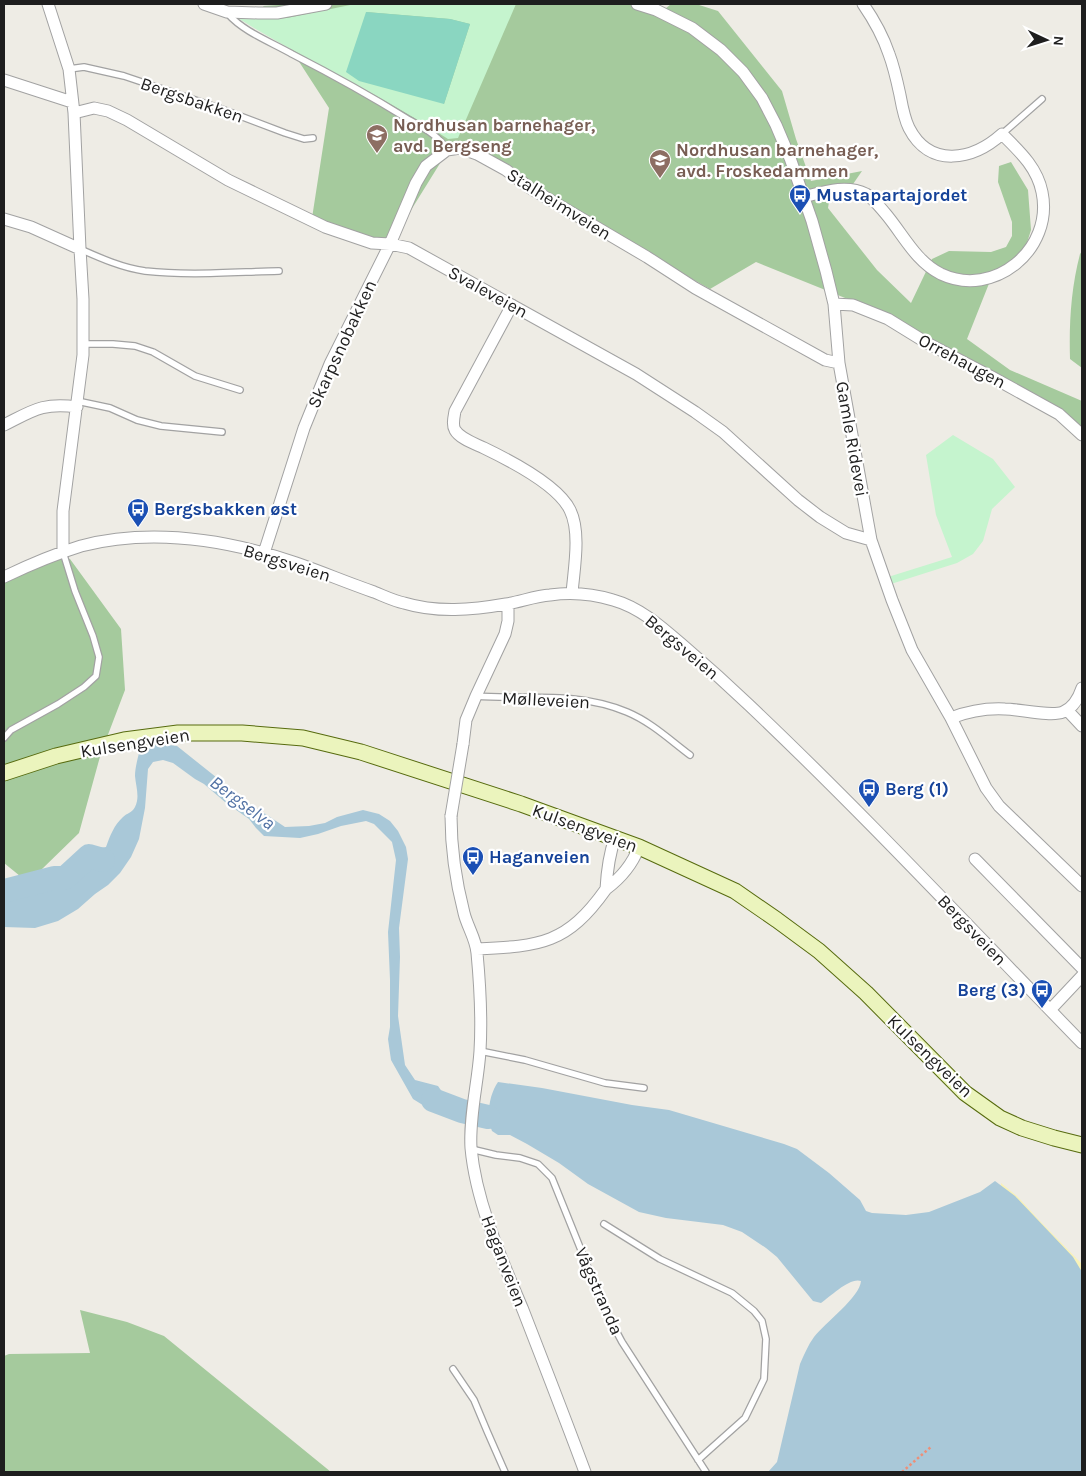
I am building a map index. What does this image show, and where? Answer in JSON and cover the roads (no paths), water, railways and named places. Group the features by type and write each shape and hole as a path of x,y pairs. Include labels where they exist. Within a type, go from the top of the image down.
{"main road":[{"name":"Kulsengveien","path":"4,772 56,756 124,740 178,733 242,733 303,738 361,752 521,804 639,847 735,891 820,951 866,993 965,1093 1000,1118 1035,1133 1082,1145"}],"street":[{"path":"48,4 69,69 73,108 83,299 83,344 63,511 63,552"},
{"path":"204,4 226,12 277,13 297,7 326,4"},
{"name":"Gamle Ridevei","path":"637,4 656,7 692,28 721,50 743,72 762,98 776,125 790,158 814,229 834,304 839,363 871,540 912,650 951,718 986,788 999,806 1082,886"},
{"path":"802,196 843,189 856,190 865,194 880,206 913,251 928,266 941,274 955,279 989,278 1004,272 1023,258 1038,237 1044,216 1043,194 1037,176 1023,155 1002,134 978,151 957,157 936,154 914,137 908,127 890,55 881,33 863,4"},
{"name":"Svaleveien","path":"4,80 73,108 94,108 108,111 127,120 228,180 317,223 372,243 409,248 636,374 722,432 798,500 820,517 846,533 871,540"},
{"name":"Stalheimveien","path":"447,150 460,148 477,154 506,170 530,188 647,257 695,288 825,360 839,363"},
{"name":"Skarpsnobakken","path":"264,553 304,428 330,364 390,244 416,183 426,166 447,150"},
{"path":"4,219 31,227 80,249"},
{"name":"Orrehaugen","path":"834,304 853,305 888,319 927,343 1059,414 1082,435"},
{"path":"512,305 455,411 453,422 455,430 464,438 504,457 532,475 556,491 570,508 575,522 576,545 572,593"},
{"path":"4,425 37,409 51,405 77,404"},
{"name":"Bergsveien","path":"4,577 63,552 84,546 116,539 180,538 264,553 296,563 404,604 435,609 466,610 508,604 547,595 572,593 614,600 635,609 660,625 714,672 769,724 1082,1043"},
{"name":"Haganveien","path":"508,604 508,621 505,634 466,720 452,816 451,839 464,914 477,949 482,1018 471,1127 471,1149 480,1191 495,1242 546,1368 585,1472"},
{"path":"951,718 984,709 1063,712 1072,706 1082,688"},
{"path":"1067,710 1082,726"},
{"path":"606,889 607,865 615,838"},
{"path":"477,949 514,948 545,942 559,936 583,918 606,889 617,881 630,865 639,847"},
{"path":"975,859 1082,968"},
{"path":"1050,1010 1082,976"}],"lane":[{"path":"226,12 234,21 261,37 378,101 432,134 442,141 447,150"},
{"name":"Bergsbakken","path":"69,69 84,67 124,76 304,139 313,138"},
{"path":"1002,134 1042,99"},
{"path":"80,249 118,264 144,270 181,273 279,271"},
{"path":"83,344 135,346 154,352 195,376 240,390"},
{"path":"77,404 110,408 137,420 161,426 222,432"},
{"path":"4,738 11,730 58,704 96,676 99,656 63,552"},
{"name":"Mølleveien","path":"476,696 572,698 603,703 650,723 690,755"},
{"path":"480,1051 524,1060 605,1083 644,1088"},
{"name":"Vågstranda","path":"471,1149 520,1158 538,1164 552,1178 606,1312 627,1349 706,1472"},
{"path":"604,1224 660,1259 732,1292 754,1311 762,1321 766,1340 764,1378 745,1418 698,1460"},
{"path":"453,1370 474,1400 505,1472"}],"water":[{"path":"161,744 177,746 246,801 285,827 325,823 337,817 363,810 379,814 390,821 398,831 406,847 408,859 399,928 398,1016 405,1065 415,1080 438,1086 447,1099 463,1106 462,1115 434,1112 413,1099 391,1060 388,1039 390,1027 390,980 388,932 396,860 392,842 374,824 366,821 300,838 264,836 249,819 173,763 163,760 153,762 148,769 145,808 139,839 131,857 120,873 78,909 58,921 35,928 4,927 4,888 35,878 49,871 67,876 89,851 106,847 117,824 135,807 137,796 135,773 139,753 150,746"},
{"path":"498,1082 669,1110 784,1144 797,1149 829,1173 860,1200 866,1211 872,1213 906,1215 929,1212 980,1192 995,1181 1015,1196 1073,1257 1082,1272 1082,1472 768,1472 777,1462 800,1364 806,1350 819,1331 855,1295 861,1281 846,1284 821,1303 813,1301 777,1257 742,1232 723,1225 666,1218 639,1212 588,1184 559,1163 527,1144 510,1135 498,1135 492,1131 490,1125 489,1106 492,1093"}],"waterway":[{"path":"4,891 54,878 65,878 89,856 103,860"},
{"name":"Bergselva","path":"433,1100 462,1111 488,1117"}],"place":[{"name":"Nordhusan barnehager, avd. Bergseng","path":"377,154"},
{"name":"Nordhusan barnehager, avd. Froskedammen","path":"660,179"},
{"name":"Mustapartajordet","path":"800,214"},
{"name":"Bergsbakken øst","path":"138,528"},
{"name":"Berg (1)","path":"869,808"},
{"name":"Haganveien","path":"473,876"},
{"name":"Berg (3)","path":"1042,1009"}]}
